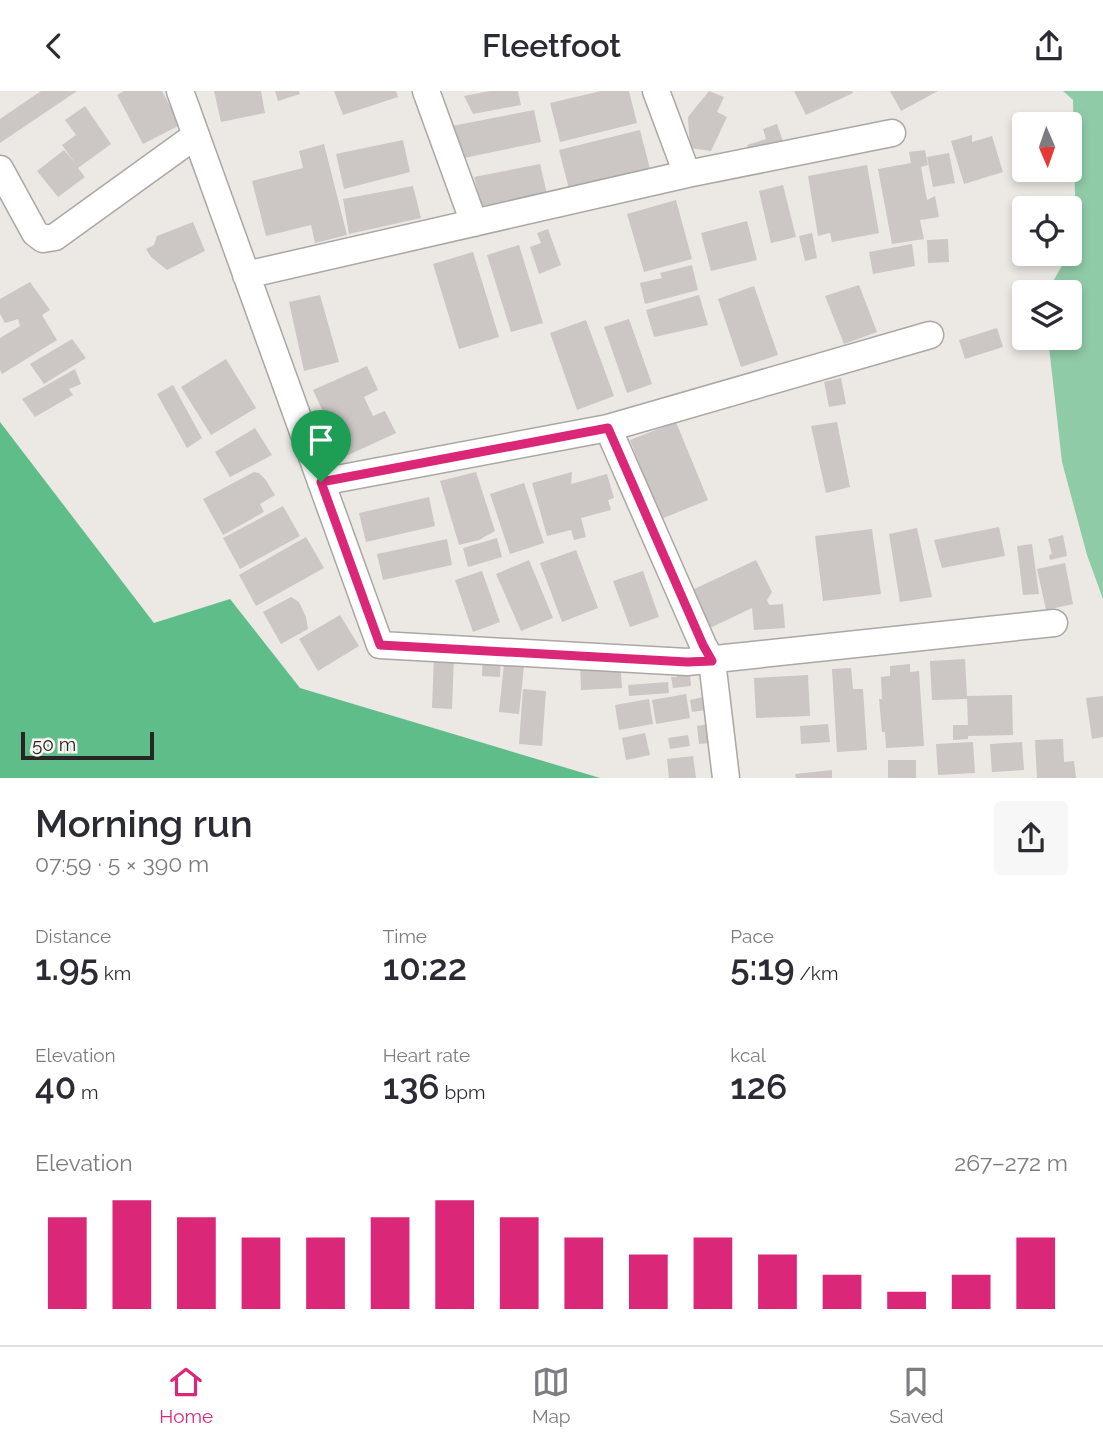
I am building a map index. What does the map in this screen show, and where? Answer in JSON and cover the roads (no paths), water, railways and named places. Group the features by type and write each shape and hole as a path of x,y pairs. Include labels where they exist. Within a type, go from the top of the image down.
{"street":[{"path":"180,91 380,645 687,662 1054,623"},
{"path":"425,91 474,223"},
{"path":"656,91 687,174"},
{"path":"246,275 687,174 892,133"},
{"path":"0,169 34,233 43,239 55,237 195,137"},
{"path":"321,482 608,428 930,335"},
{"path":"608,428 712,661 726,778"}]}
